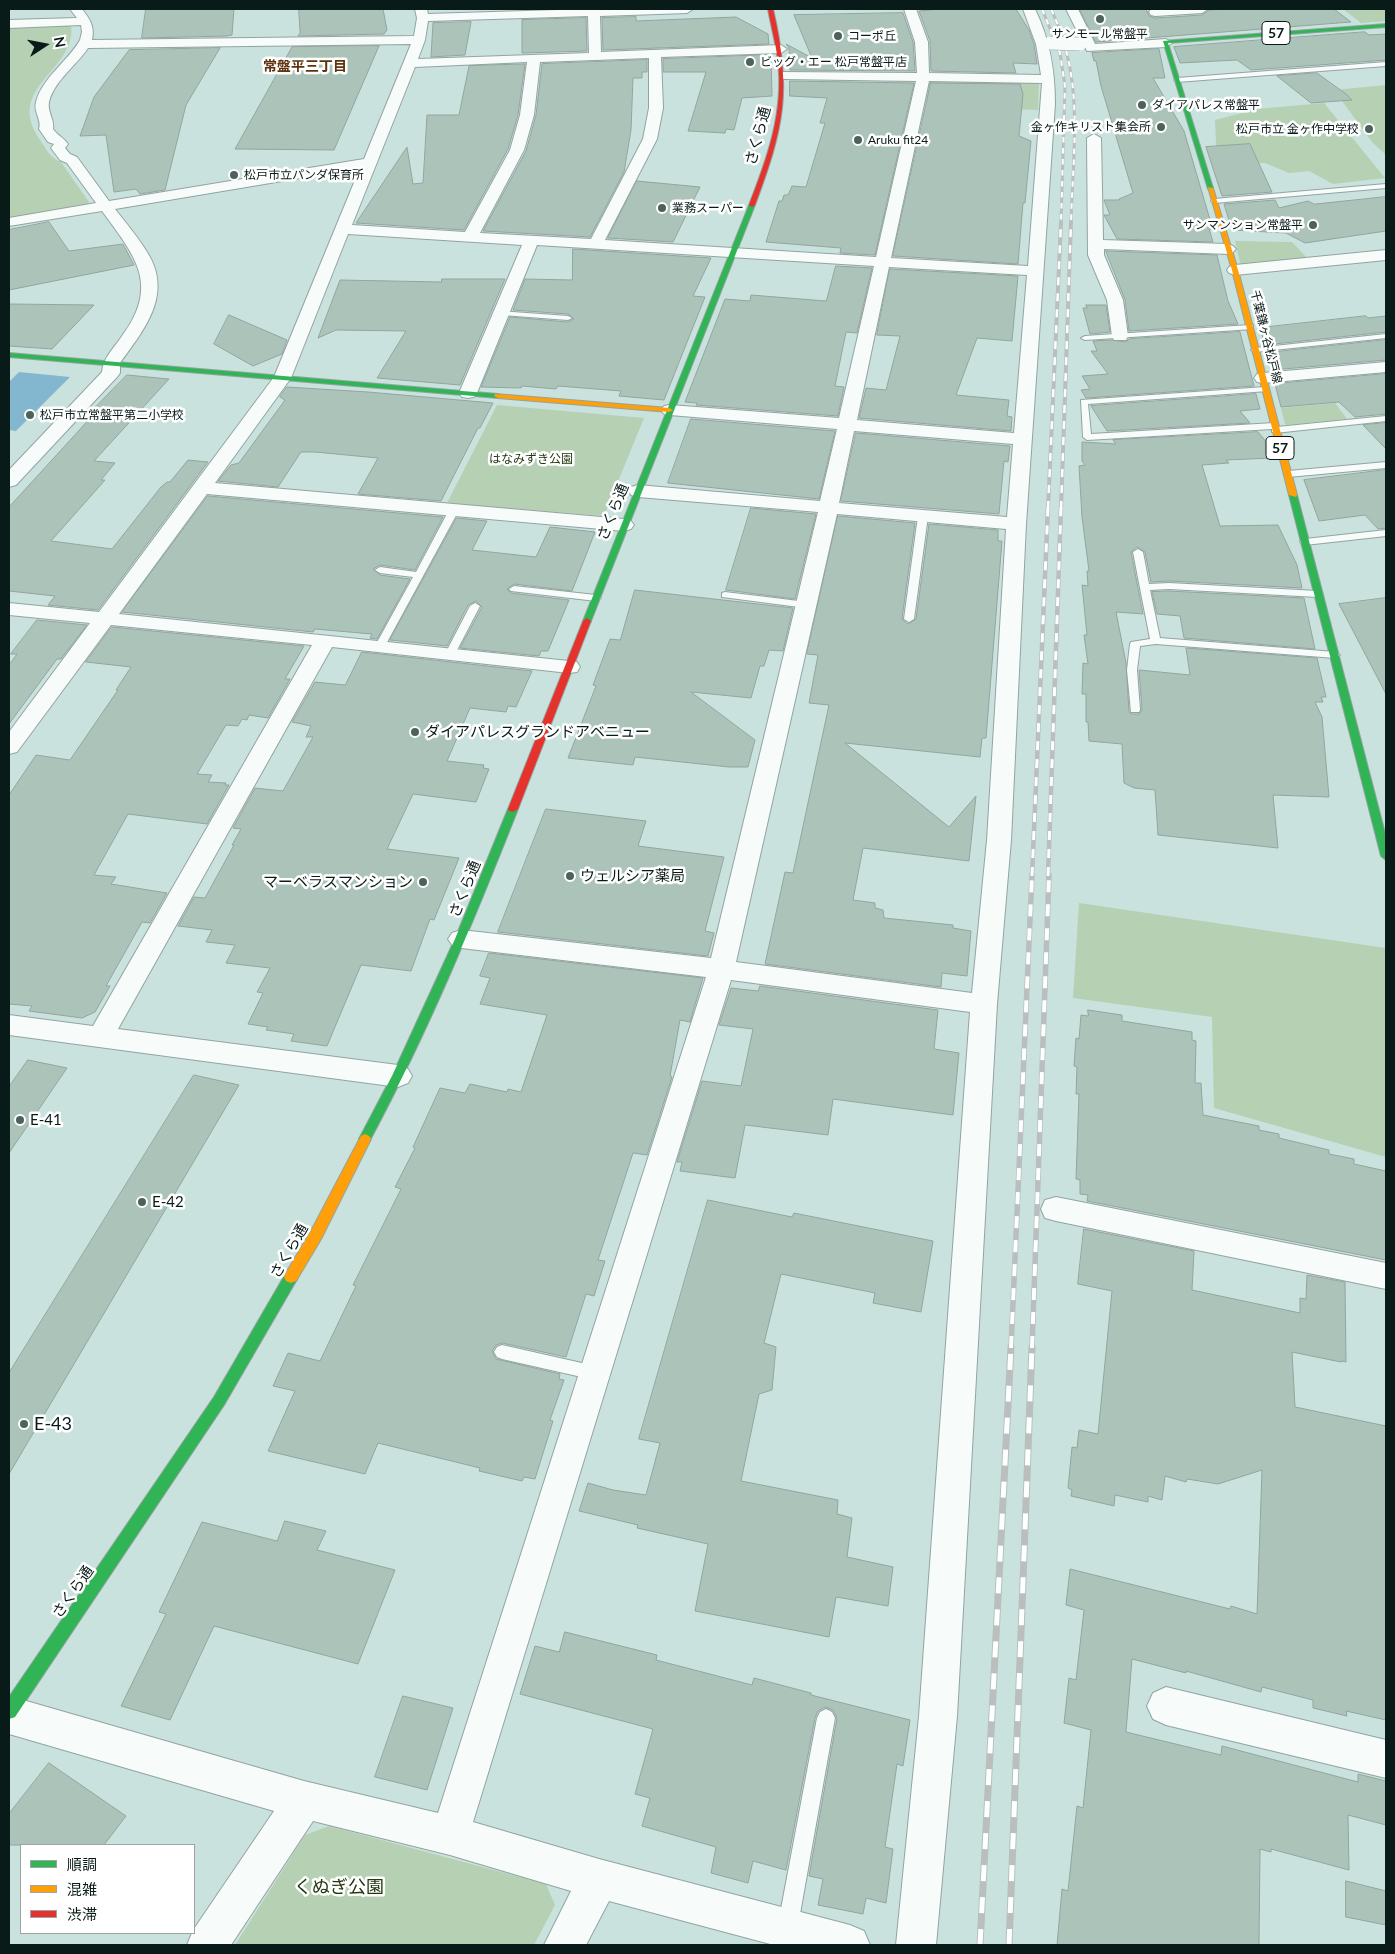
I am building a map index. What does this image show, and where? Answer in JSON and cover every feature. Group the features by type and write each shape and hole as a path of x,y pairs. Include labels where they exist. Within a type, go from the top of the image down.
{"street":[{"path":"9,481 111,373 111,363 138,327 146,312 150,289 148,269 141,254 72,160 65,157 58,148 61,144 59,141 53,139 46,129 47,125 42,110 42,103 47,91 84,44 88,33 85,20 76,9"},
{"path":"9,747 282,378 419,40 422,13 594,12 687,9"},
{"name":"さくら通","path":"9,1711 218,1401 316,1235 398,1076 461,939 769,161 779,129 785,75 781,49 770,9"},
{"path":"450,1835 721,969 807,605 923,76 924,52 920,32 910,9"},
{"path":"916,1945 938,1716 984,1004 998,840 1016,524 1049,78 1047,57 1029,9"},
{"path":"1072,9 1090,48 1166,42 1157,17 1202,9"},
{"path":"594,12 595,56"},
{"path":"9,24 85,20"},
{"name":"57","path":"1166,42 1386,25"},
{"path":"84,44 419,40"},
{"name":"千葉鎌ヶ谷松戸線","path":"1166,42 1235,270 1386,856"},
{"path":"1050,43 1080,44"},
{"path":"410,63 781,49"},
{"path":"596,244 650,139 656,108 655,54"},
{"path":"470,237 517,150 527,115 534,58"},
{"path":"785,75 1049,78"},
{"path":"1094,138 1096,255 1115,300 1120,336"},
{"path":"9,222 370,162"},
{"path":"342,229 1035,271"},
{"path":"468,393 532,240"},
{"path":"1097,244 1228,249"},
{"path":"1235,270 1386,255"},
{"path":"9,355 1022,439"},
{"path":"1264,384 1386,367"},
{"path":"202,488 624,525"},
{"path":"638,491 1016,524"},
{"path":"9,609 326,640 569,667"},
{"path":"100,1037 326,640"},
{"path":"461,939 721,969 984,1004"},
{"path":"9,1025 398,1076"},
{"path":"1056,1209 1386,1276"},
{"path":"1166,1706 1386,1758"},
{"path":"9,1715 304,1800 450,1835 599,1879 850,1945"},
{"path":"207,1945 304,1800"},
{"path":"564,1945 599,1879"}],"lane":[{"path":"1177,80 1386,64"},
{"path":"1214,200 1386,186"},
{"path":"502,313 568,318"},
{"path":"1085,338 1250,327"},
{"path":"1255,350 1386,336"},
{"path":"1264,384 1084,402 1087,437 1275,428 1386,418"},
{"path":"1288,474 1386,465"},
{"path":"380,646 454,510"},
{"path":"908,619 924,516"},
{"path":"1305,542 1386,533"},
{"path":"1138,552 1156,641"},
{"path":"380,570 420,574"},
{"path":"1145,586 1318,594"},
{"path":"514,589 596,598"},
{"path":"725,595 807,605"},
{"path":"450,654 475,606"},
{"path":"1135,710 1132,670 1135,644 1156,641 1335,655"},
{"path":"502,1352 595,1373"},
{"path":"787,1928 826,1718"}],"green space":[{"path":"1343,9 1386,9 1386,21 1361,23"},
{"path":"71,24 70,40 64,54 35,92 30,106 31,121 47,150 54,159 61,162 89,202 86,206 9,218 9,26"},
{"path":"929,79 1039,81 1038,110 926,105"},
{"name":"松戸市立 金ヶ作中学校","path":"1386,85 1386,155 1372,142 1334,90"},
{"path":"1324,103 1385,178 1333,184 1309,171 1289,173 1265,163 1217,165 1215,120 1257,109"},
{"path":"1235,241 1292,242 1309,260 1241,267"},
{"path":"1335,403 1347,419 1287,425 1285,424 1281,408"},
{"name":"はなみずき公園","path":"497,405 644,418 604,516 447,503"},
{"path":"1079,903 1386,948 1386,1157 1214,1108 1212,1017 1073,998"},
{"name":"くぬぎ公園","path":"329,1826 546,1884 555,1905 534,1945 235,1945 305,1835"}],"water":[{"path":"19,372 70,377 16,431 9,430 9,382"}],"building":[{"path":"146,9 234,9 232,35 142,38"},
{"path":"299,9 383,9 387,30 384,34 298,36 300,33"},
{"path":"930,9 1016,9 1029,30 1034,44 1037,64 1013,63 1016,73 931,71 930,41 919,11"},
{"path":"1080,9 1146,9 1149,16 1155,18 1202,15 1209,10 1227,9 1334,9 1351,22 1096,42"},
{"path":"903,13 913,42 915,71 790,70 789,48 786,44 812,58 794,15"},
{"path":"636,17 636,21 736,17 768,34 769,44 603,50 602,18"},
{"path":"586,18 587,51 522,53 522,20"},
{"path":"471,22 465,55 431,57 433,23"},
{"path":"1365,32 1369,35 1386,34 1386,60 1251,70 1237,60 1180,63 1174,47"},
{"path":"379,46 334,150 235,149 292,47"},
{"path":"220,48 186,105 165,190 140,194 136,189 114,192 106,135 80,136 94,97 129,50"},
{"path":"1159,49 1165,78 1153,78 1184,131 1213,230 1209,229 1213,242 1117,239 1104,215 1110,215 1104,200 1119,200 1133,193 1101,86 1096,61 1094,61 1092,53"},
{"path":"771,55 772,96 742,98 734,130 726,129 725,133 688,131 706,72 663,72 663,59"},
{"path":"647,60 647,72 642,72 642,78 633,78 631,130 624,172 590,237 483,231 526,151 536,115 542,64"},
{"path":"525,64 518,115 508,149 464,230 356,223 407,147 413,184 423,183 427,115 459,115 469,66"},
{"path":"1317,73 1352,100 1311,103 1277,76"},
{"path":"790,81 914,83 875,255 840,253 841,248 766,242 779,201 782,201 784,195 788,195 792,186 806,187 825,123 820,123 827,98 790,96"},
{"path":"931,83 1020,84 1023,94 1019,136 1031,141 1018,264 893,256"},
{"path":"1250,144 1272,192 1222,196 1206,147"},
{"path":"637,181 700,187 673,242 608,238"},
{"path":"1386,197 1386,231 1305,243 1286,233 1232,230 1224,204 1275,200 1279,208 1308,201 1314,204"},
{"path":"49,222 69,251 123,244 134,265 9,290 9,230"},
{"path":"573,249 711,258 693,296 705,297 664,400 619,396 621,391 558,386 556,389 522,386 521,388 481,387 510,317 568,322 574,319 568,314 513,310 525,279 572,280"},
{"path":"1106,251 1217,255 1228,301 1238,324 1129,331 1125,300"},
{"path":"836,266 872,268 857,333 846,332 835,386 844,387 838,416 696,405 697,403 685,402 725,299 750,301 751,295 826,301"},
{"path":"890,269 1018,276 1012,341 977,338 956,395 1009,400 1007,416 1012,417 1011,431 859,418 866,388 886,390 900,336 877,335"},
{"path":"442,279 505,279 460,385 377,378 406,331 336,330 318,338 340,280 441,282"},
{"path":"9,304 94,305 52,349 9,346"},
{"path":"1086,305 1106,305 1110,332 1090,334 1083,308 1087,308"},
{"path":"229,315 287,340 282,354 253,366 214,344"},
{"path":"1366,316 1368,318 1386,316 1386,332 1265,345 1260,328"},
{"path":"1240,332 1254,386 1086,398 1081,390 1090,389 1082,376 1108,374 1091,351 1097,351 1093,341 1112,340 1126,342 1129,339"},
{"path":"1386,340 1386,360 1272,370 1267,353"},
{"path":"1386,374 1386,414 1355,417 1339,402 1281,407 1275,384"},
{"path":"127,375 169,379 94,461 115,463 101,480 105,480 51,541 112,549 161,487 170,482 188,460 208,462 98,610 48,605 55,596 9,591 9,507 94,414 90,413"},
{"path":"287,387 493,403 480,428 478,428 441,501 358,494 378,458 315,452 301,452 278,487 218,481 231,465 239,463 285,400 280,397"},
{"path":"1256,394 1260,409 1240,411 1250,423 1107,431 1091,406"},
{"path":"691,419 835,431 819,499 668,483"},
{"path":"1386,423 1386,449 1363,425"},
{"path":"1258,432 1268,444 1272,458 1226,460 1229,463 1202,465 1220,526 1278,525 1297,565 1302,588 1169,581 1151,582 1145,552 1137,547 1131,552 1143,614 1116,612 1126,663 1129,712 1131,714 1139,714 1142,710 1139,670 1190,675 1186,648 1317,658 1326,697 1321,697 1323,702 1315,702 1322,717 1329,797 1273,795 1278,848 1158,835 1155,790 1134,788 1124,783 1122,744 1089,741 1088,722 1086,722 1086,694 1082,694 1083,663 1088,664 1084,635 1087,635 1082,585 1088,586 1087,571 1089,571 1082,517 1079,466 1085,465 1082,461 1082,442 1116,444 1113,440"},
{"path":"856,433 1010,446 1008,462 1004,461 999,514 841,501"},
{"path":"1386,470 1386,528 1378,529 1365,515 1319,521 1304,480"},
{"path":"208,496 443,517 415,570 380,565 373,569 380,575 410,579 377,639 370,638 372,634 315,629 313,632 122,612"},
{"path":"751,508 816,514 795,599 726,590"},
{"path":"838,516 915,523 902,619 908,624 916,619 929,524 998,530 998,541 1002,541 986,738 982,738 980,757 845,743 949,827 976,796 969,861 863,848 853,900 875,903 875,908 883,910 884,918 953,925 953,928 971,931 967,976 942,973 941,987 765,964 785,872 793,873 829,705 809,703 818,655 807,654"},
{"path":"457,518 487,521 472,550 536,557 550,527 595,532 572,591 514,584 507,589 511,593 569,600 548,651 541,651 539,656 460,648 482,607 476,601 468,605 447,646 390,640"},
{"path":"635,590 793,608 783,651 769,650 764,666 760,666 751,698 691,692 755,740 748,767 729,767 635,757 633,765 568,758 596,686 593,685 610,639 620,640"},
{"path":"1169,591 1304,598 1315,649 1184,638 1180,616 1157,614 1152,592"},
{"path":"1386,598 1386,694 1339,604"},
{"path":"37,620 87,625 61,659 57,659 9,724 9,665 17,654 11,654"},
{"path":"112,627 304,646 285,679 290,679 268,718 249,715 247,720 242,719 238,726 226,725 197,774 212,775 208,782 226,783 225,785 229,785 207,824 128,814 94,875 116,877 111,884 167,893 150,923 142,922 106,986 110,986 95,1012 82,1018 29,1011 32,1006 9,1004 9,795 36,755 70,760 118,690 116,690 131,667 86,662"},
{"path":"362,652 532,671 516,707 508,706 506,712 470,708 447,761 484,765 483,768 489,769 476,802 413,794 387,849 459,858 434,920 430,919 411,971 361,965 327,1046 291,1041 294,1034 266,1030 268,1027 248,1024 263,993 257,992 270,968 226,963 235,945 206,942 212,930 178,926 194,897 205,898 234,845 232,845 241,829 233,828 255,788 283,791 313,737 306,737 311,726 292,722 315,682 345,685"},
{"path":"546,809 646,821 638,846 724,857 705,931 714,933 708,956 498,932"},
{"path":"489,953 703,978 690,1022 680,1020 670,1076 672,1077 647,1155 633,1153 598,1260 605,1261 594,1296 586,1294 566,1357 502,1343 496,1345 492,1351 496,1359 560,1374 559,1379 564,1380 550,1420 553,1421 535,1479 524,1477 522,1481 479,1471 480,1468 378,1443 365,1474 268,1451 295,1391 273,1386 288,1353 320,1361 356,1286 353,1285 401,1189 395,1187 415,1148 413,1147 440,1088 465,1093 470,1084 507,1092 508,1089 521,1092 547,1015 480,1004 490,978 480,976"},
{"path":"760,986 938,1010 934,1049 959,1053 953,1115 833,1099 828,1135 745,1125 735,1178 680,1171 682,1162 677,1162 702,1081 741,1086 753,1029 719,1025 731,988 758,991"},
{"path":"1088,1010 1122,1015 1122,1021 1192,1032 1192,1040 1196,1041 1195,1083 1201,1083 1203,1115 1259,1126 1259,1130 1279,1134 1279,1138 1329,1150 1329,1154 1354,1159 1354,1164 1386,1171 1386,1260 1087,1201 1088,1195 1080,1194 1080,1180 1076,1179 1079,1094 1076,1094 1077,1067 1074,1066 1076,1038 1079,1039 1081,1015 1088,1016"},
{"name":"E-41","path":"28,1060 67,1068 9,1153 9,1087"},
{"name":"E-42","path":"194,1075 239,1085 9,1474 9,1373"},
{"path":"708,1200 792,1217 794,1213 933,1241 921,1312 873,1303 875,1293 781,1274 764,1343 776,1347 772,1390 759,1394 741,1481 838,1500 837,1514 852,1518 847,1557 893,1567 888,1606 836,1597 829,1637 695,1611 708,1544 637,1528 638,1525 579,1511 588,1483 613,1490 646,1495 660,1443 639,1439"},
{"path":"1084,1229 1194,1251 1192,1290 1300,1313 1300,1298 1306,1299 1307,1275 1345,1282 1346,1362 1292,1352 1295,1407 1386,1426 1386,1720 1346,1711 1347,1716 1313,1708 1313,1700 1262,1687 1261,1692 1186,1671 1186,1673 1132,1659 1126,1732 1221,1755 1222,1746 1358,1782 1358,1774 1386,1781 1386,1825 1348,1815 1349,1870 1271,1849 1271,1852 1260,1849 1259,1945 1057,1945 1062,1889 1068,1891 1077,1806 1083,1808 1091,1730 1064,1723 1069,1678 1076,1680 1084,1610 1066,1605 1070,1569 1230,1609 1231,1606 1257,1614 1262,1470 1218,1484 1187,1479 1186,1482 1165,1476 1162,1500 1148,1496 1148,1502 1115,1495 1114,1506 1071,1496 1072,1490 1068,1488 1072,1447 1077,1448 1079,1430 1098,1434 1112,1291 1078,1284"},
{"path":"285,1521 326,1531 317,1550 395,1570 358,1664 214,1626 170,1720 121,1706 166,1614 159,1612 202,1522 277,1541"},
{"path":"565,1632 657,1655 656,1660 752,1685 754,1678 811,1693 811,1695 910,1720 903,1766 897,1764 885,1847 893,1849 886,1903 866,1898 863,1914 818,1905 823,1879 809,1876 837,1718 833,1710 825,1707 818,1711 815,1718 786,1870 753,1861 748,1883 711,1873 716,1847 642,1826 650,1798 635,1794 653,1729 520,1694 535,1646 559,1652"},
{"path":"403,1696 453,1708 427,1790 375,1777"},
{"path":"49,1763 126,1816 105,1844 9,1845 9,1814"},
{"path":"1346,1881 1386,1891 1386,1925 1346,1917"}],"railway":[{"path":"1042,9 1060,53 1065,86 1061,223"},
{"path":"1051,9 1062,35 1073,88 1075,141 1071,223"},
{"path":"1048,509 1061,222"},
{"path":"1061,509 1071,222"},
{"path":"1032,876 1048,507"},
{"path":"1048,876 1061,507"},
{"path":"1011,1348 1032,875"},
{"path":"1032,1348 1049,875"},
{"path":"980,1945 1011,1347"},
{"path":"1009,1945 1032,1347"}],"traffic: fast":[{"path":"1210,188 1165,42 1386,25"},
{"path":"587,621 752,205"},
{"path":"9,355 498,396"},
{"path":"1293,495 1386,856"},
{"path":"365,1139 398,1076 461,939 513,809"},
{"path":"9,1711 219,1401 291,1277"}],"traffic: slow":[{"path":"1210,188 1235,270 1293,495"},
{"path":"498,396 669,410"},
{"path":"291,1277 316,1235 365,1139"}],"traffic: jam":[{"path":"752,205 771,154 781,109 781,63 770,9"},
{"path":"513,809 587,621"}],"place":[{"name":"サンモール常盤平","path":"1100,19"},
{"name":"コーポ丘","path":"838,36"},
{"name":"ビッグ・エー 松戸常盤平店","path":"750,62"},
{"name":"ダイアパレス常盤平","path":"1142,105"},
{"name":"金ヶ作キリスト集会所","path":"1161,127"},
{"name":"松戸市立 金ヶ作中学校","path":"1369,129"},
{"name":"Aruku fit24","path":"858,140"},
{"name":"松戸市立パンダ保育所","path":"234,175"},
{"name":"業務スーパー","path":"662,208"},
{"name":"サンマンション常盤平","path":"1313,225"},
{"name":"松戸市立常盤平第二小学校","path":"30,415"},
{"name":"ダイアパレスグランドアベニュー","path":"415,732"},
{"name":"ウェルシア薬局","path":"570,876"},
{"name":"マーベラスマンション","path":"423,882"},
{"name":"E-41","path":"20,1120"},
{"name":"E-42","path":"142,1202"},
{"name":"E-43","path":"24,1424"}],"district":[{"name":"常盤平三丁目","path":"305,66"}]}
